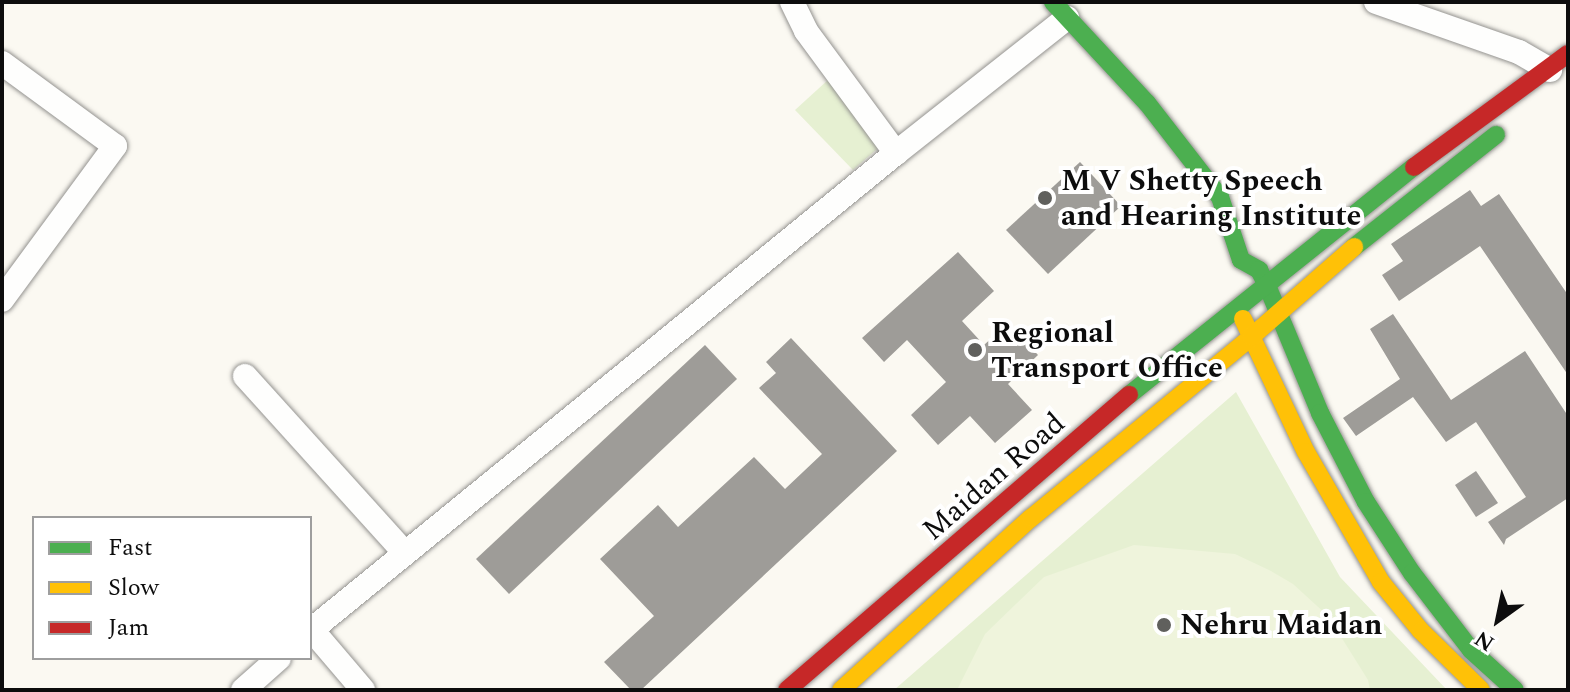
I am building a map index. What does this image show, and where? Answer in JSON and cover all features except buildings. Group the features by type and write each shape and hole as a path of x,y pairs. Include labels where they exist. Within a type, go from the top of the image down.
{"main road":[{"path":"1060,10 1147,103 1220,197 1241,260 1234,292 1251,337 1306,452 1381,582 1421,631 1481,690"},
{"name":"Maidan Road","path":"787,690 1234,292 1266,283 1359,208 1560,73"},
{"name":"Maidan Road","path":"841,690 1031,518 1251,337 1372,231 1507,127"},
{"path":"1241,260 1259,270 1266,283 1320,413 1366,502 1412,573 1471,650 1515,690"}],"street":[{"path":"792,2 806,31 896,153"},
{"path":"1376,2 1519,52 1560,73"},
{"path":"312,629 896,153 1060,10"},
{"path":"2,63 115,146 2,300"},
{"path":"245,376 404,552"},
{"path":"312,631 363,690"},
{"path":"243,690 277,660"}],"green space":[{"path":"829,79 884,143 853,170 795,110"},
{"path":"1236,392 1340,577 1447,690 894,690"},
{"name":"Nehru Maidan","path":"1134,545 1235,554 1293,584 1328,616 1368,680 1370,690 957,690 985,634 1044,577"}],"traffic: fast":[{"path":"1053,2 1147,103 1220,197 1241,260"},
{"path":"1354,247 1496,135"},
{"path":"1129,395 1414,167"},
{"path":"1241,260 1259,270 1266,283 1320,413 1366,502 1412,573 1471,650 1515,690"}],"traffic: slow":[{"path":"841,690 1031,518 1251,337 1354,247"},
{"path":"1243,319 1306,452 1381,582 1421,631 1481,690"}],"traffic: jam":[{"path":"1414,167 1568,54"},
{"path":"787,690 1129,395"}],"place":[{"name":"M V Shetty Speech and Hearing Institute","path":"1045,198"},
{"name":"Regional Transport Office","path":"975,350"},
{"name":"Nehru Maidan","path":"1164,625"}]}
